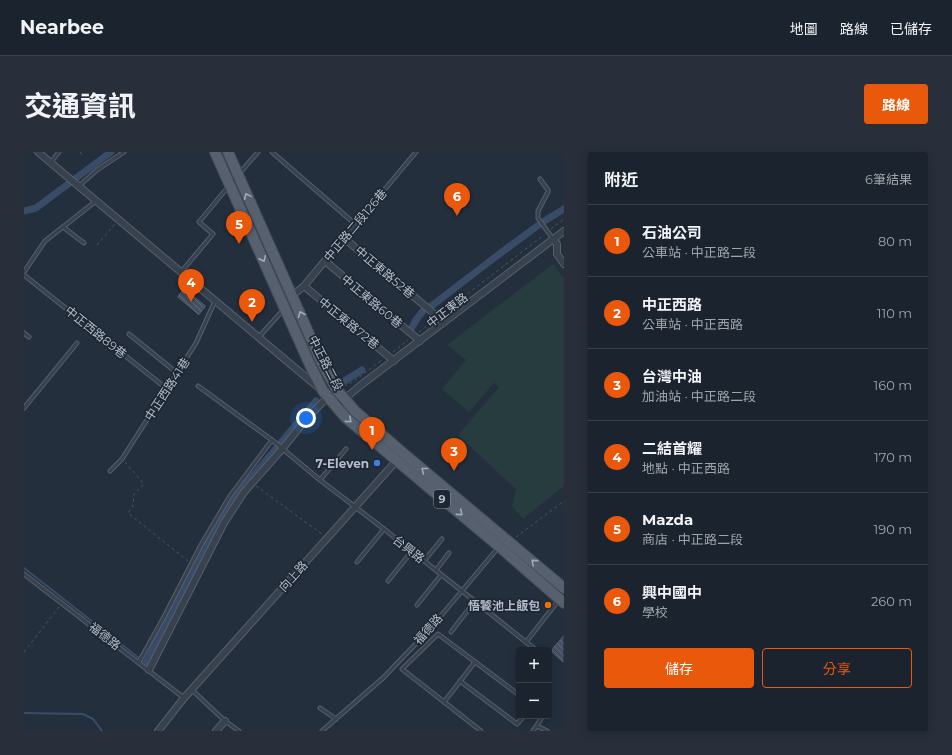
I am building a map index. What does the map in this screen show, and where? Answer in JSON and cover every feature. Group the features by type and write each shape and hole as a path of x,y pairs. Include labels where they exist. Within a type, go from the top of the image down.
{"main road":[{"name":"9","path":"215,152 229,186"},
{"name":"9","path":"228,152 238,175"},
{"name":"中正路二段","path":"238,175 321,361 337,390 355,411 400,457 499,547 562,601"},
{"name":"中正路二段","path":"229,186 310,365 325,394 335,407 346,418 510,541 564,588"}],"street":[{"path":"38,152 325,394"},
{"name":"中正東路","path":"335,407 444,322 555,241 564,231"},
{"name":"中正路二段126巷","path":"292,295 304,286 344,238"},
{"name":"中正東路52巷","path":"344,238 444,322"},
{"path":"555,241 564,246"},
{"path":"555,241 557,254 564,264"},
{"name":"中正東路60巷","path":"325,261 420,341"},
{"name":"中正東路72巷","path":"304,286 394,361"},
{"path":"149,670 224,523 244,492 283,448 325,394 337,390"},
{"name":"向上路","path":"158,731 184,698 400,457"},
{"path":"216,731 225,721"}],"lane":[{"path":"51,162 59,152"},
{"path":"79,186 97,170 124,152"},
{"path":"181,272 213,234 199,222 258,152"},
{"path":"272,152 355,224"},
{"name":"中正路二段126巷","path":"344,238 416,152"},
{"path":"540,179 548,192 538,211 538,218 555,241"},
{"name":"中正西路89巷","path":"96,201 46,241 24,273 167,389"},
{"path":"63,227 84,243"},
{"name":"中正西路41巷","path":"110,470 122,459 196,343 215,301"},
{"path":"258,338 285,307"},
{"path":"24,333 30,337"},
{"path":"129,334 177,373"},
{"path":"24,408 77,343"},
{"name":"台興路","path":"198,386 283,448 320,480 355,506 532,647"},
{"path":"139,662 191,563 230,496 272,440"},
{"path":"320,480 346,449"},
{"path":"357,562 384,529"},
{"path":"424,561 442,539"},
{"name":"福德路","path":"322,731 383,678 429,630 499,547"},
{"path":"388,582 412,551"},
{"path":"436,570 449,553"},
{"name":"福德路","path":"24,574 184,698"},
{"path":"417,605 441,574"},
{"path":"450,632 475,601"},
{"path":"526,642 562,601"},
{"path":"481,731 402,669 438,634 516,693"},
{"path":"444,702 475,662"},
{"path":"460,681 517,724 521,719"},
{"path":"192,690 225,721 239,731"},
{"path":"320,708 336,719"},
{"path":"533,731 541,719"},
{"path":"537,726 547,731"}],"path":[{"path":"80,152 83,156"},
{"name":"中正東路","path":"337,390 353,382 388,356 564,219"},
{"path":"97,245 119,220"},
{"path":"122,459 144,484 134,494 133,506 128,513 191,563"},
{"path":"252,483 327,538"},
{"path":"510,541 564,501"},
{"path":"24,652 62,603"}],"green space":[{"path":"553,264 564,279 564,486 523,519 512,506 516,489 458,435 499,387 492,381 494,383 469,412 442,389 466,360 447,345"}],"building":[{"path":"184,287 207,306 199,316 176,297"},
{"path":"564,634 564,664 552,654 552,648"}],"waterway":[{"path":"24,211 36,208 111,152"},
{"path":"546,220 564,209"},
{"path":"411,329 423,311 540,224"},
{"path":"343,382 362,370"},
{"path":"149,664 147,663 225,511 316,401"},
{"path":"228,502 246,479 275,447 276,448"},
{"path":"147,663 144,662 145,659 211,530"},
{"path":"24,568 144,662"},
{"path":"24,713 83,714 93,719 102,731"}],"place":[{"name":"興中國中","path":"457,216"},
{"name":"Mazda","path":"239,244"},
{"name":"二結首耀","path":"191,302"},
{"name":"中正西路","path":"252,322"},
{"name":"石油公司","path":"372,450"},
{"name":"7-Eleven","path":"377,463"},
{"name":"台灣中油","path":"454,471"},
{"name":"悟饕池上飯包","path":"548,605"}]}
